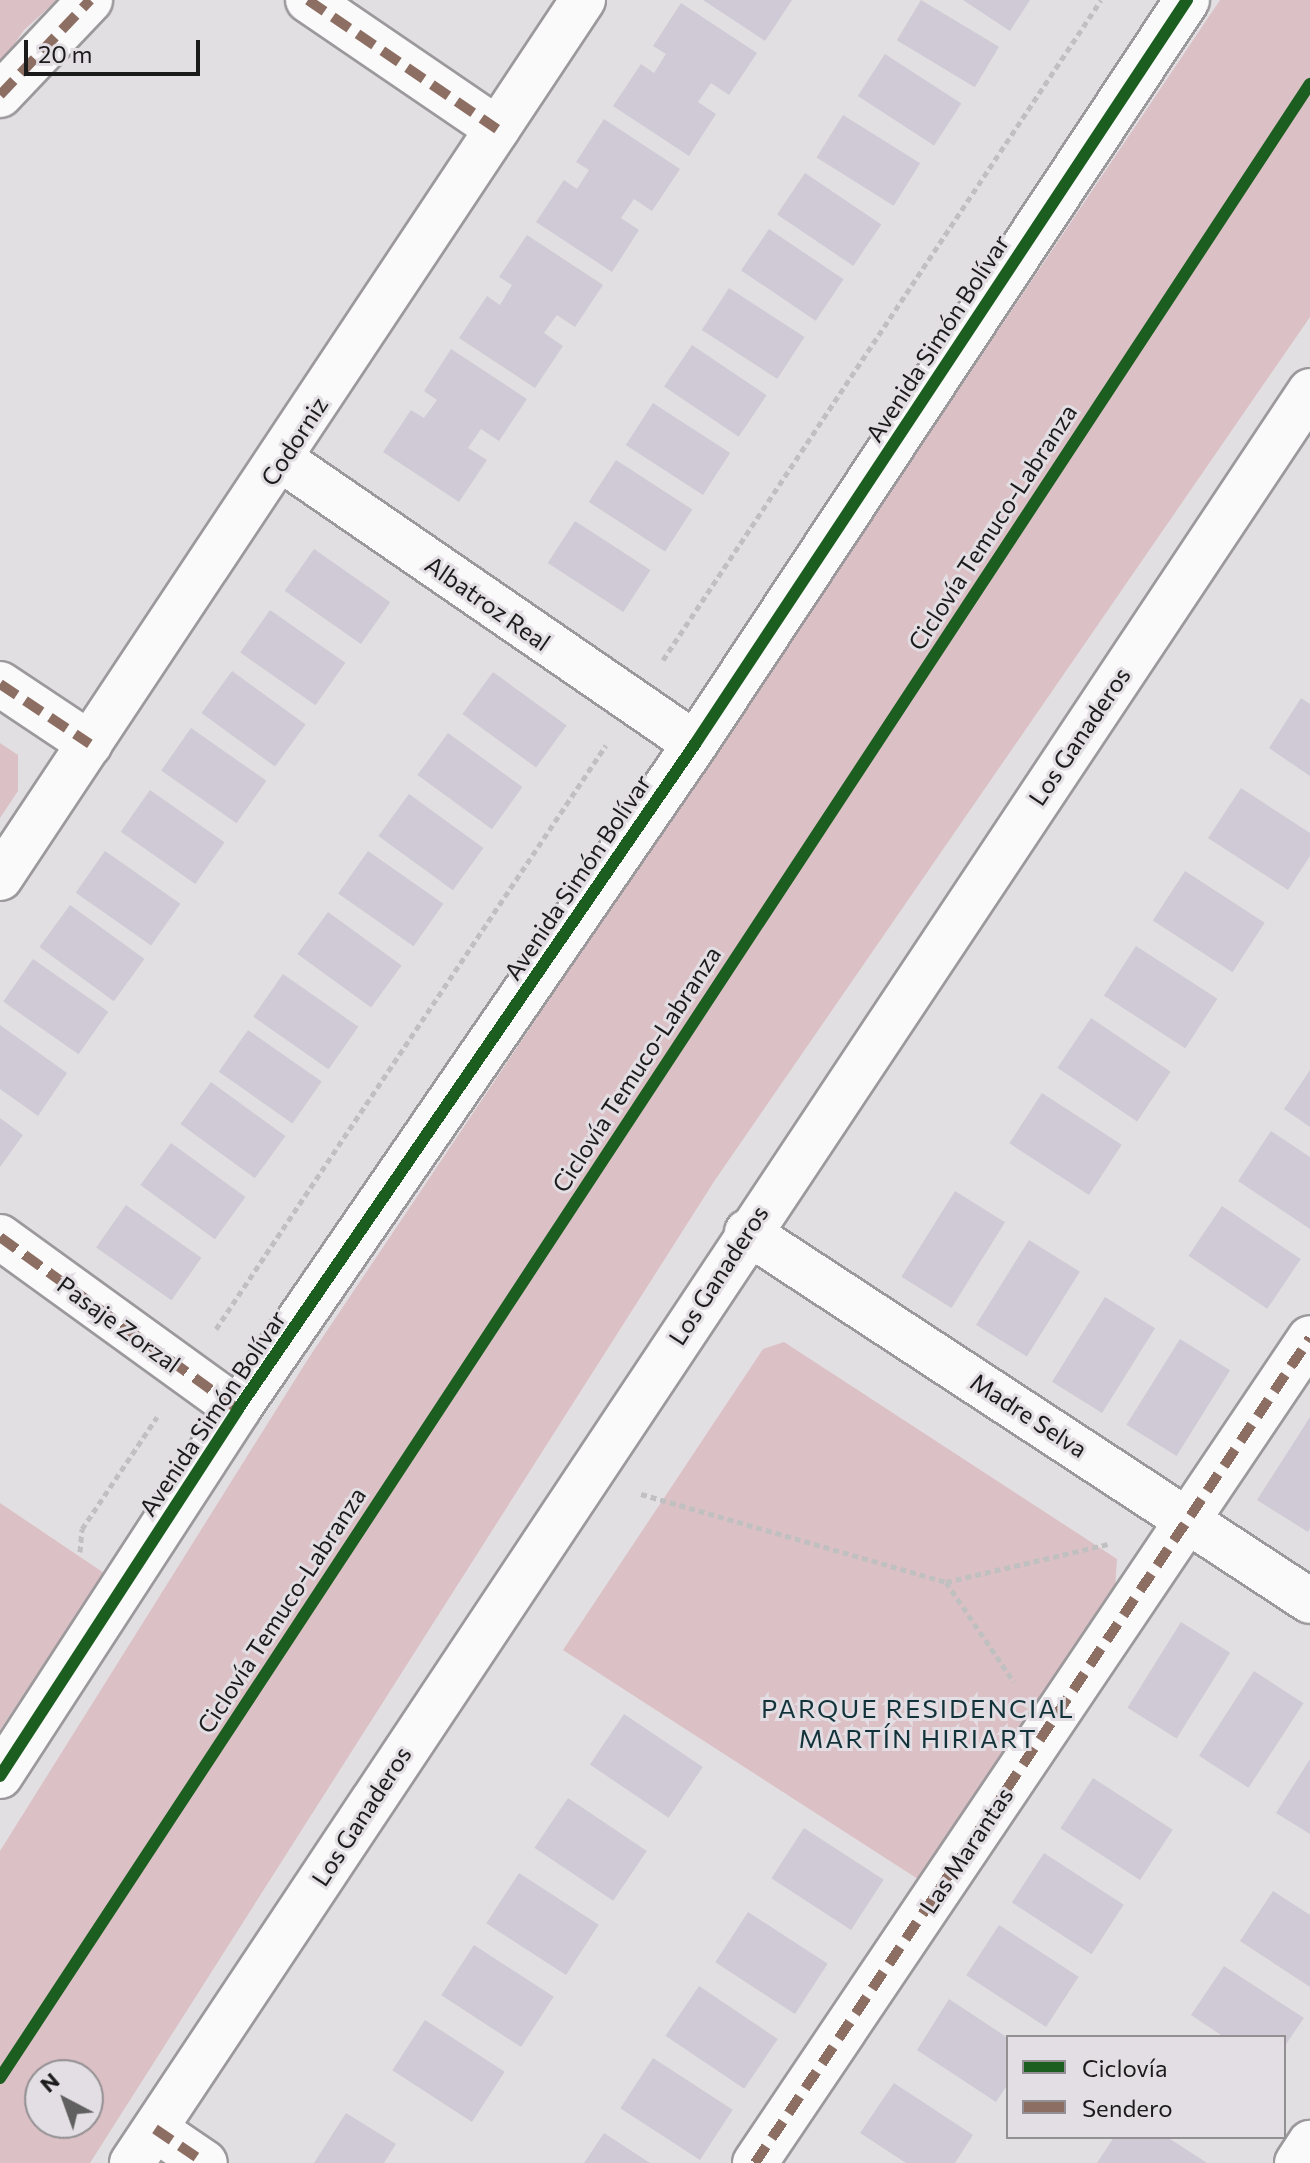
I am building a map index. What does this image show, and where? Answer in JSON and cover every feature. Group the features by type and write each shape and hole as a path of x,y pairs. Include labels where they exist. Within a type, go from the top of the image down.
{"street":[{"path":"0,95 90,0"},
{"path":"308,0 497,129"},
{"name":"Codorniz","path":"0,878 282,460 583,0"},
{"name":"Avenida Simón Bolívar","path":"0,1776 238,1409 695,744 1187,0"},
{"name":"Los Ganaderos","path":"143,2146 747,1232 1310,391"},
{"name":"Albatroz Real","path":"282,460 634,705 695,744"},
{"path":"0,684 90,744"},
{"name":"Madre Selva","path":"747,1232 1190,1518 1310,1601"},
{"name":"Pasaje Zorzal","path":"0,1237 238,1409"},
{"name":"Las Marantas","path":"755,2163 1310,1338"},
{"path":"1297,2163 1310,2143"},
{"path":"143,2146 205,2163"}],"path":[{"path":"79,1557 82,1529 1101,0"},
{"path":"587,1475 946,1582 1113,1542"},
{"path":"946,1582 1049,1729"}],"shaded area":[{"path":"0,0 57,0 24,30 0,65"},
{"path":"1220,0 1310,0 1310,317 715,1180 90,2163 0,2163 0,1851 308,1359"},
{"path":"0,743 18,755 18,791 0,818"},
{"path":"784,1342 1117,1559 1115,1589 921,1881 563,1650 763,1349"},
{"path":"0,1503 104,1573 0,1730"}],"building":[{"path":"703,0 792,0 765,41"},
{"path":"921,0 999,47 975,87 897,40"},
{"path":"963,0 1030,0 1010,31"},
{"path":"681,3 757,53 729,95 711,83 698,102 716,114 689,156 613,106 641,64 654,73 666,54 653,46"},
{"path":"885,54 961,104 934,145 858,96"},
{"path":"843,115 920,163 894,206 817,157"},
{"path":"604,119 680,169 652,211 634,199 621,218 639,230 612,272 536,222 564,180 577,189 589,170 576,162"},
{"path":"805,173 881,224 853,266 777,214"},
{"path":"769,229 844,279 816,321 741,270"},
{"path":"527,235 603,285 575,327 557,315 544,333 563,346 535,388 459,338 487,296 500,305 512,285 499,277"},
{"path":"729,288 804,337 777,379 702,330"},
{"path":"692,345 767,395 739,437 664,386"},
{"path":"451,349 527,399 499,441 481,429 468,448 487,460 459,502 383,452 411,410 424,418 437,400 424,391"},
{"path":"653,403 730,453 703,495 626,445"},
{"path":"616,460 692,510 665,551 589,502"},
{"path":"575,521 650,570 623,612 548,563"},
{"path":"314,549 390,602 361,644 285,591"},
{"path":"270,610 345,663 316,705 240,653"},
{"path":"232,671 306,724 275,767 201,713"},
{"path":"493,672 567,725 536,768 462,714"},
{"path":"1301,698 1310,704 1310,776 1269,748"},
{"path":"191,728 266,781 237,823 161,771"},
{"path":"448,733 522,787 492,829 417,775"},
{"path":"1241,788 1310,833 1310,856 1288,890 1208,838"},
{"path":"150,790 225,842 195,884 121,832"},
{"path":"409,794 483,848 453,890 378,836"},
{"path":"105,851 180,904 151,946 76,893"},
{"path":"368,851 443,904 414,946 338,894"},
{"path":"1185,871 1265,923 1233,972 1153,920"},
{"path":"70,905 144,959 114,1001 39,947"},
{"path":"328,912 402,965 371,1008 297,954"},
{"path":"1136,946 1217,999 1185,1048 1104,995"},
{"path":"33,959 108,1012 79,1054 3,1002"},
{"path":"283,974 358,1027 329,1069 253,1017"},
{"path":"1091,1018 1171,1072 1137,1121 1057,1068"},
{"path":"0,1025 67,1073 38,1116 0,1089"},
{"path":"248,1030 322,1082 292,1123 219,1072"},
{"path":"1310,1070 1310,1127 1284,1109"},
{"path":"211,1082 285,1136 255,1178 180,1124"},
{"path":"1042,1093 1122,1145 1089,1195 1009,1143"},
{"path":"0,1118 23,1135 0,1167"},
{"path":"1271,1131 1310,1157 1310,1229 1238,1181"},
{"path":"171,1143 245,1197 215,1239 140,1185"},
{"path":"955,1191 1005,1222 952,1308 901,1277"},
{"path":"126,1205 201,1258 172,1300 96,1248"},
{"path":"1222,1206 1301,1259 1267,1309 1188,1256"},
{"path":"1029,1240 1080,1272 1027,1357 976,1325"},
{"path":"1105,1297 1155,1328 1102,1413 1052,1382"},
{"path":"1180,1339 1230,1370 1177,1456 1126,1425"},
{"path":"1310,1417 1310,1528 1308,1532 1257,1500"},
{"path":"1181,1622 1230,1653 1177,1738 1127,1708"},
{"path":"1254,1671 1303,1703 1248,1788 1199,1756"},
{"path":"624,1714 703,1767 669,1818 590,1765"},
{"path":"1310,1759 1310,1834 1276,1813"},
{"path":"1093,1778 1173,1830 1140,1880 1060,1828"},
{"path":"568,1798 647,1851 613,1901 534,1848"},
{"path":"804,1828 884,1880 851,1930 771,1878"},
{"path":"1044,1853 1124,1905 1092,1954 1012,1902"},
{"path":"519,1873 599,1925 566,1975 486,1923"},
{"path":"1273,1891 1310,1915 1310,1987 1240,1941"},
{"path":"748,1912 828,1964 795,2014 715,1962"},
{"path":"999,1925 1079,1977 1046,2027 966,1975"},
{"path":"474,1945 554,1997 521,2047 441,1995"},
{"path":"1224,1966 1304,2018 1286,2044 1286,2035 1221,2035 1191,2015"},
{"path":"699,1986 778,2039 744,2089 665,2036"},
{"path":"949,1999 1006,2037 1006,2087 996,2102 917,2050"},
{"path":"425,2020 505,2072 472,2122 392,2070"},
{"path":"653,2058 733,2110 700,2160 620,2108"},
{"path":"894,2083 973,2135 955,2163 906,2163 860,2133"},
{"path":"346,2113 396,2144 384,2163 314,2163"},
{"path":"604,2133 650,2163 584,2163"},
{"path":"1113,2139 1170,2139 1207,2163 1097,2163"}],"marked path":[{"path":"0,95 90,0"},
{"path":"308,0 497,129"},
{"path":"0,684 90,744"},
{"path":"0,1237 238,1409"},
{"path":"755,2163 1310,1338"},
{"path":"155,2129 205,2163"}],"cycle path":[{"path":"0,1776 238,1409 695,744 1187,0"},
{"name":"Ciclovía Temuco-Labranza","path":"0,2078 1310,84"}],"district":[{"name":"PARQUE RESIDENCIAL MARTÍN HIRIART","path":"918,1723"}]}
